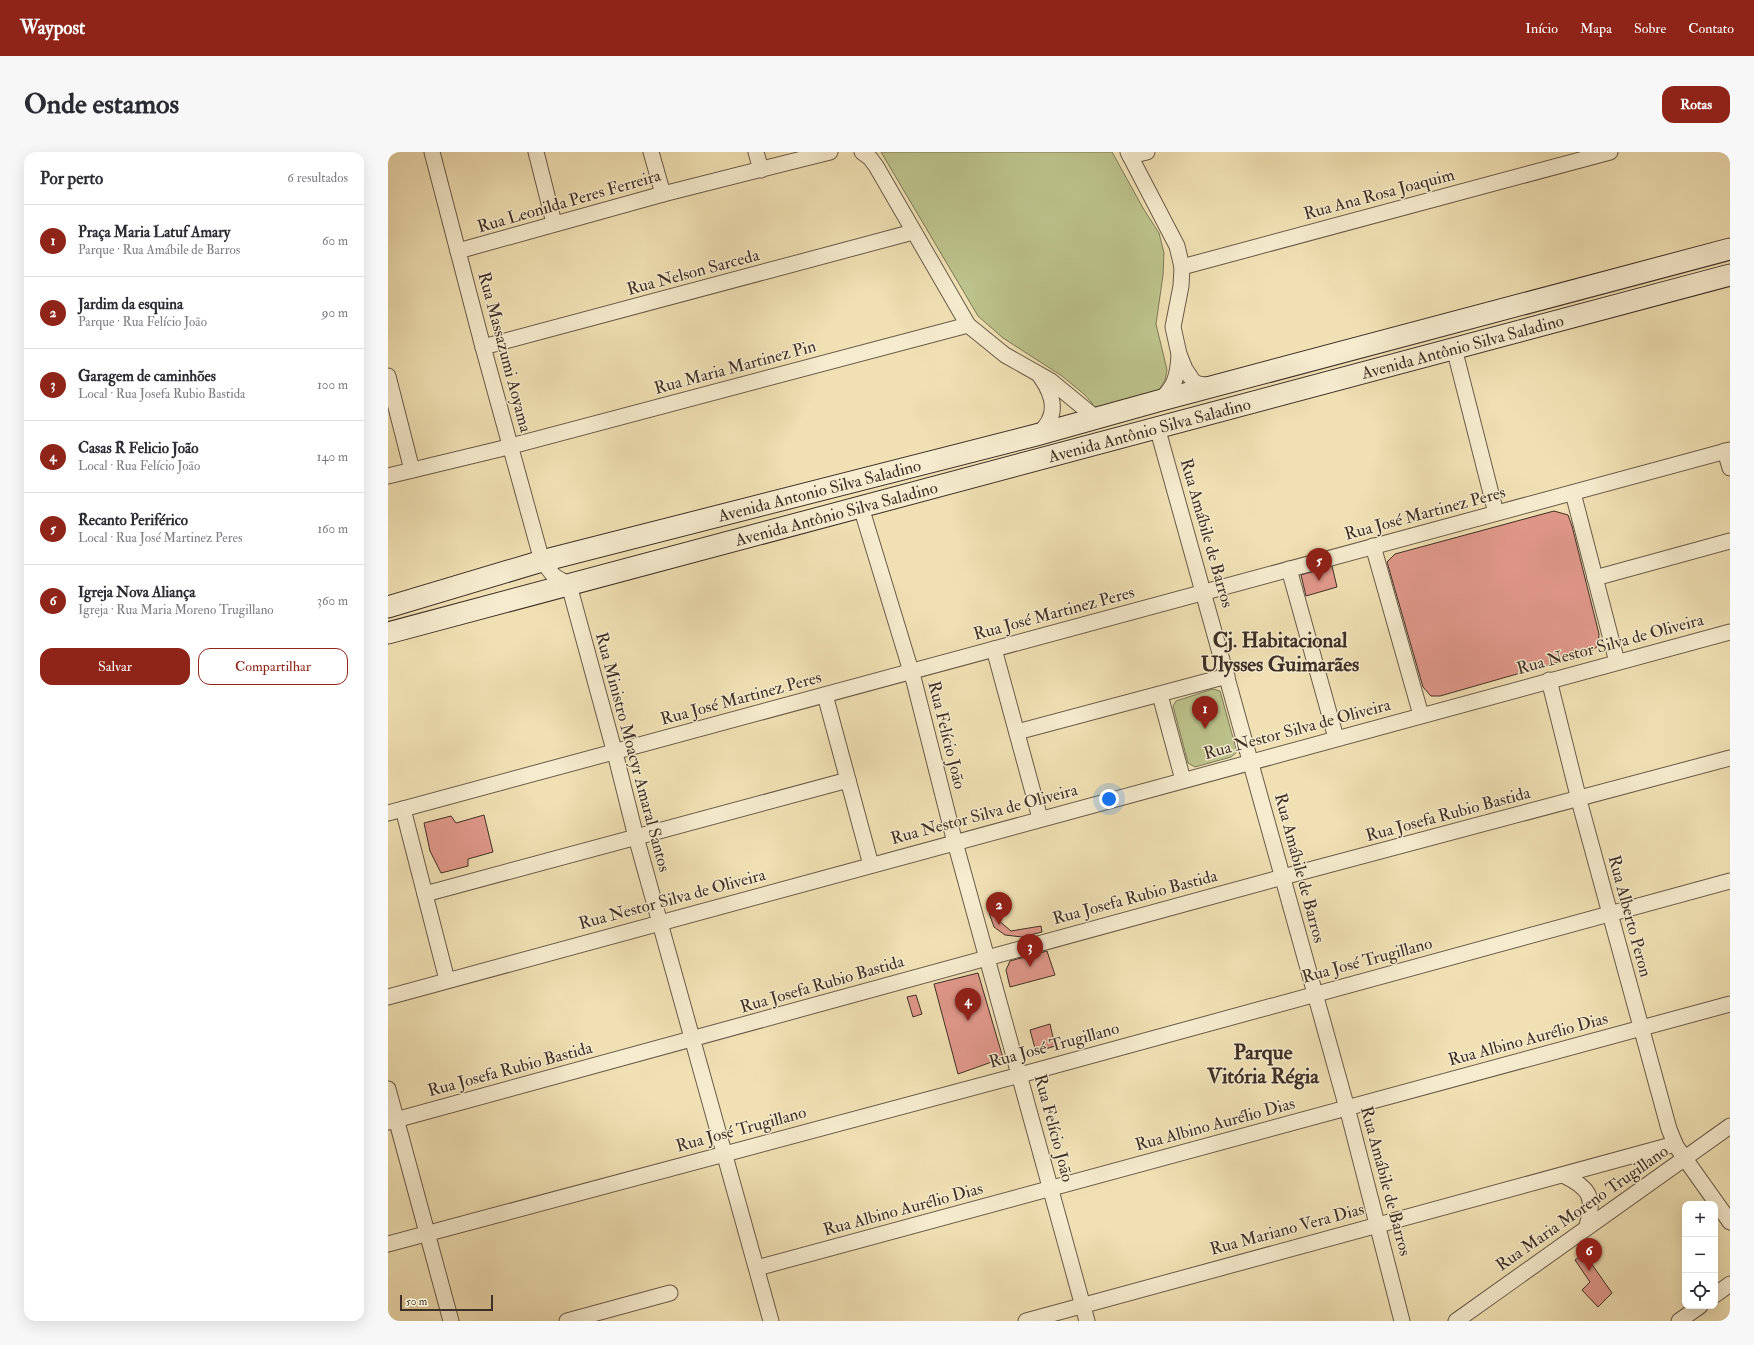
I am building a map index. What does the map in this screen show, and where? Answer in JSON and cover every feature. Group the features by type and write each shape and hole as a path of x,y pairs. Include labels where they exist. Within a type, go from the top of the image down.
{"main road":[{"name":"Avenida Antônio Silva Saladino","path":"1096,418 1730,249"},
{"name":"Avenida Antônio Silva Saladino","path":"569,585 1730,275"},
{"name":"Avenida Antonio Silva Saladino","path":"388,607 542,561 980,450 1096,418"},
{"path":"862,507 862,500 877,486 980,450"},
{"path":"388,633 569,585"}],"street":[{"name":"Rua Massazumi Aoyama","path":"432,152 483,347 542,561"},
{"path":"536,152 554,223"},
{"path":"651,152 663,194"},
{"path":"756,152 761,170"},
{"name":"Rua Leonilda Peres Ferreira","path":"458,251 554,223 830,152"},
{"path":"862,152 870,158 876,166 968,325 1005,355 1052,381 1096,418"},
{"path":"1147,152 1129,154 1177,246 1182,267 1181,286 1174,327 1179,354 1185,369 1193,381 1198,384 1213,386"},
{"name":"Rua Ana Rosa Joaquim","path":"1182,267 1609,152"},
{"name":"Rua Nelson Sarceda","path":"483,347 913,232"},
{"name":"Rua Maria Martinez Pin","path":"388,476 510,446 968,325"},
{"path":"1454,348 1496,513"},
{"path":"1158,401 1166,395 1176,379 1179,354"},
{"path":"1036,435 1045,428 1051,416 1052,406 1052,395 1040,375"},
{"path":"388,376 412,470"},
{"name":"Rua Amábile de Barros","path":"1157,427 1283,877 1378,1224 1402,1321"},
{"path":"1728,451 1730,468"},
{"name":"Rua José Martinez Peres","path":"388,813 1728,451"},
{"path":"1573,493 1617,662"},
{"name":"Rua Felício João","path":"862,507 911,672 955,842 1087,1321"},
{"path":"1595,578 1730,541"},
{"path":"1373,546 1422,715"},
{"path":"542,561 554,576 569,585"},
{"path":"1289,569 1336,738"},
{"name":"Rua Ministro Moacyr Amaral Santos","path":"569,585 615,752 636,837 694,1039 724,1154 771,1321"},
{"name":"Rua Nestor Silva de Oliveira","path":"388,997 1040,818 1730,632"},
{"path":"994,649 1040,818"},
{"path":"1017,732 1227,676"},
{"name":"Rua Alberto Peron","path":"1549,680 1578,798 1669,1129 1675,1144 1730,1222"},
{"path":"1160,694 1183,780"},
{"path":"826,695 871,865"},
{"name":"Rua Josefa Rubio Bastida","path":"392,1120 694,1039 987,957 1730,758"},
{"path":"425,894 848,780"},
{"path":"403,809 447,980"},
{"name":"Rua José Trugillano","path":"388,1244 1020,1075 1730,881"},
{"name":"Rua Albino Aurélio Dias","path":"757,1268 1730,1004"},
{"path":"388,1089 392,1120 427,1234 451,1321"},
{"name":"Rua Maria Moreno Trugillano","path":"1456,1321 1587,1226 1730,1126"},
{"name":"Rua Mariano Vera Dias","path":"1026,1321 1675,1144"},
{"path":"1563,1175 1575,1181 1588,1193 1592,1209 1587,1226"},
{"path":"1718,1293 1730,1284"},
{"path":"567,1321 670,1293"},
{"path":"1679,1321 1696,1309"}],"green space":[{"path":"881,152 1112,152 1143,208 1159,233 1164,253 1163,275 1156,324 1167,370 1165,380 1159,390 1094,409 1092,403 1085,395 1062,376 1003,338 978,316"},
{"path":"1213,689 1220,691 1237,752 1231,757 1195,767 1188,763 1173,706 1176,701"}],"building":[{"path":"1554,511 1568,515 1572,526 1599,634 1598,646 1587,654 1440,696 1431,696 1423,687 1387,562 1395,554"},
{"path":"1332,566 1337,587 1306,596 1301,575"},
{"path":"484,815 493,852 468,859 468,866 441,873 430,851 424,823 451,816 456,823"},
{"path":"994,912 997,919 1011,931 1041,926 1042,932 1022,937 1005,935 994,927 989,913"},
{"path":"1047,951 1055,975 1010,987 1006,970 1010,961"},
{"path":"978,973 1003,1058 958,1074 934,984"},
{"path":"916,995 922,1014 913,1017 907,997"},
{"path":"1050,1024 1055,1046 1036,1052 1030,1030"},
{"path":"1584,1253 1612,1293 1598,1307 1582,1290 1590,1282 1575,1260"}],"place":[{"name":"Recanto Periférico","path":"1319,581"},
{"name":"Praça Maria Latuf Amary","path":"1205,729"},
{"name":"Jardim da esquina","path":"999,925"},
{"name":"Garagem de caminhões","path":"1030,967"},
{"name":"Casas R Felicio João","path":"968,1021"},
{"name":"Igreja Nova Aliança","path":"1589,1271"}],"district":[{"name":"Cj. Habitacional Ulysses Guimarães","path":"1280,652"},
{"name":"Parque Vitória Régia","path":"1263,1064"}]}
